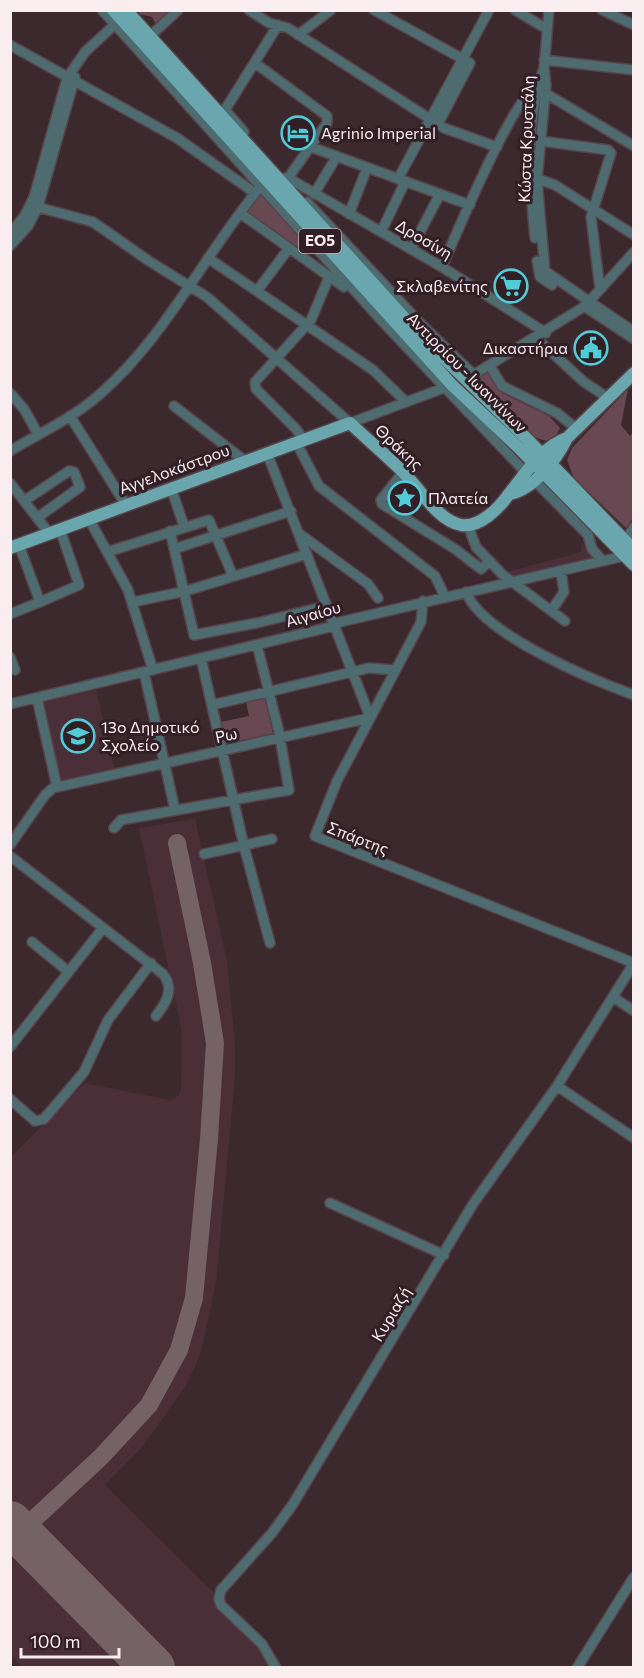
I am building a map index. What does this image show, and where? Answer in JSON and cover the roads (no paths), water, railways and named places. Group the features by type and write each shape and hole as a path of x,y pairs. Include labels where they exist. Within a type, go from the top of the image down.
{"main road":[{"name":"Αντιρρίου - Ιωαννίνων","path":"113,10 224,113 420,329 469,377 538,468"},
{"name":"Αντιρρίου - Ιωαννίνων","path":"126,10 146,40 351,281 448,386 629,549"},
{"path":"468,525 490,515 538,468 557,441 572,433 633,373"},
{"name":"Αγγελοκάστρου","path":"15,546 350,423"},
{"name":"Θράκης","path":"350,423 403,472 444,516 454,522 468,525"}],"street":[{"path":"102,10 258,189 351,281 344,287 240,213"},
{"path":"146,40 178,10"},
{"path":"249,10 298,35 459,135 497,147"},
{"path":"298,35 322,14 331,10"},
{"path":"374,10 466,60"},
{"path":"381,232 402,181 466,60 489,10"},
{"path":"515,10 547,29"},
{"path":"549,10 544,64 633,70"},
{"path":"602,10 633,25"},
{"path":"224,113 278,26"},
{"path":"10,246 28,226 75,67 85,52 111,28"},
{"path":"10,45 177,138 258,189"},
{"path":"255,63 327,116 327,123 286,178"},
{"name":"Κώστα Κρυστάλη","path":"544,64 537,85 534,178 545,271 587,304"},
{"name":"Κώστα Κρυστάλη","path":"534,178 541,141 545,93 544,64"},
{"path":"442,267 497,147 526,94 537,85"},
{"path":"545,93 633,146"},
{"path":"541,141 610,151 612,156 591,217 600,289"},
{"path":"311,147 470,206"},
{"path":"314,194 337,156"},
{"path":"349,214 367,168"},
{"path":"273,169 286,178 420,329"},
{"name":"Δροσίνη","path":"286,178 442,267 546,333"},
{"path":"534,178 550,182 633,236"},
{"path":"10,451 86,406 114,381 171,316 208,258 258,189"},
{"path":"411,249 440,194"},
{"path":"321,217 331,204"},
{"path":"10,234 34,206"},
{"path":"34,206 93,222 190,286 219,306 350,423 405,400 448,386"},
{"path":"257,291 289,248"},
{"path":"469,377 546,333 587,304 633,252"},
{"path":"208,258 373,370 405,400"},
{"path":"329,277 315,314 256,379 255,385 296,429 319,486 436,577 445,597"},
{"path":"587,304 633,332"},
{"path":"587,304 633,339"},
{"path":"536,338 575,375 608,398"},
{"path":"490,366 502,386 557,413 572,433"},
{"path":"10,393 24,409 38,434"},
{"path":"174,406 244,461"},
{"path":"70,416 126,505"},
{"path":"267,453 370,718"},
{"path":"538,468 588,535 592,549 603,561"},
{"path":"24,501 69,471 74,472 80,487 37,518"},
{"path":"403,472 381,500 382,504 455,549 481,569 490,561"},
{"path":"10,483 37,518 55,531 79,585 10,614"},
{"path":"171,488 184,526"},
{"path":"174,549 291,511"},
{"path":"89,519 133,602 175,810"},
{"path":"107,552 209,520 233,576"},
{"path":"468,525 476,547 490,561 513,583 565,621"},
{"path":"629,549 633,527"},
{"path":"170,531 186,591 193,634 197,636 326,606"},
{"path":"300,535 368,584 378,598"},
{"path":"15,546 40,602"},
{"name":"Αιγαίου","path":"10,704 334,626 340,622 423,601 513,583 603,561 629,549"},
{"path":"133,602 186,591 308,554"},
{"path":"551,611 564,592 561,571"},
{"path":"466,592 483,616 524,644 589,679 633,695"},
{"name":"Σπάρτης","path":"423,601 421,622 337,781 315,833 316,838 633,963"},
{"path":"114,828 122,820 286,791 289,788 280,739 257,645"},
{"path":"10,657 15,670"},
{"path":"201,658 221,751 270,943"},
{"path":"212,705 374,668 395,670"},
{"path":"10,845 45,795 57,787 37,698"},
{"name":"Ρω","path":"57,787 370,718"},
{"path":"204,854 272,839"},
{"path":"10,856 151,963 166,977 169,985 168,997 156,1016"},
{"path":"10,1047 103,928"},
{"path":"32,942 69,972"},
{"path":"10,1100 35,1121 44,1119 84,1072 108,1020 151,963"},
{"name":"Κυριαζή","path":"276,1668 262,1644 221,1605 220,1592 272,1533 292,1504 504,1158 557,1086 633,963"},
{"path":"613,997 633,1011"},
{"path":"557,1086 633,1138"},
{"path":"330,1203 444,1255"},
{"path":"577,1668 633,1577"}],"place":[{"name":"Agrinio Imperial","path":"298,133"},
{"name":"Σκλαβενίτης","path":"511,286"},
{"name":"Δικαστήρια","path":"591,348"},
{"name":"Πλατεία","path":"405,498"},
{"name":"13ο Δημοτικό Σχολείο","path":"78,736"}]}
